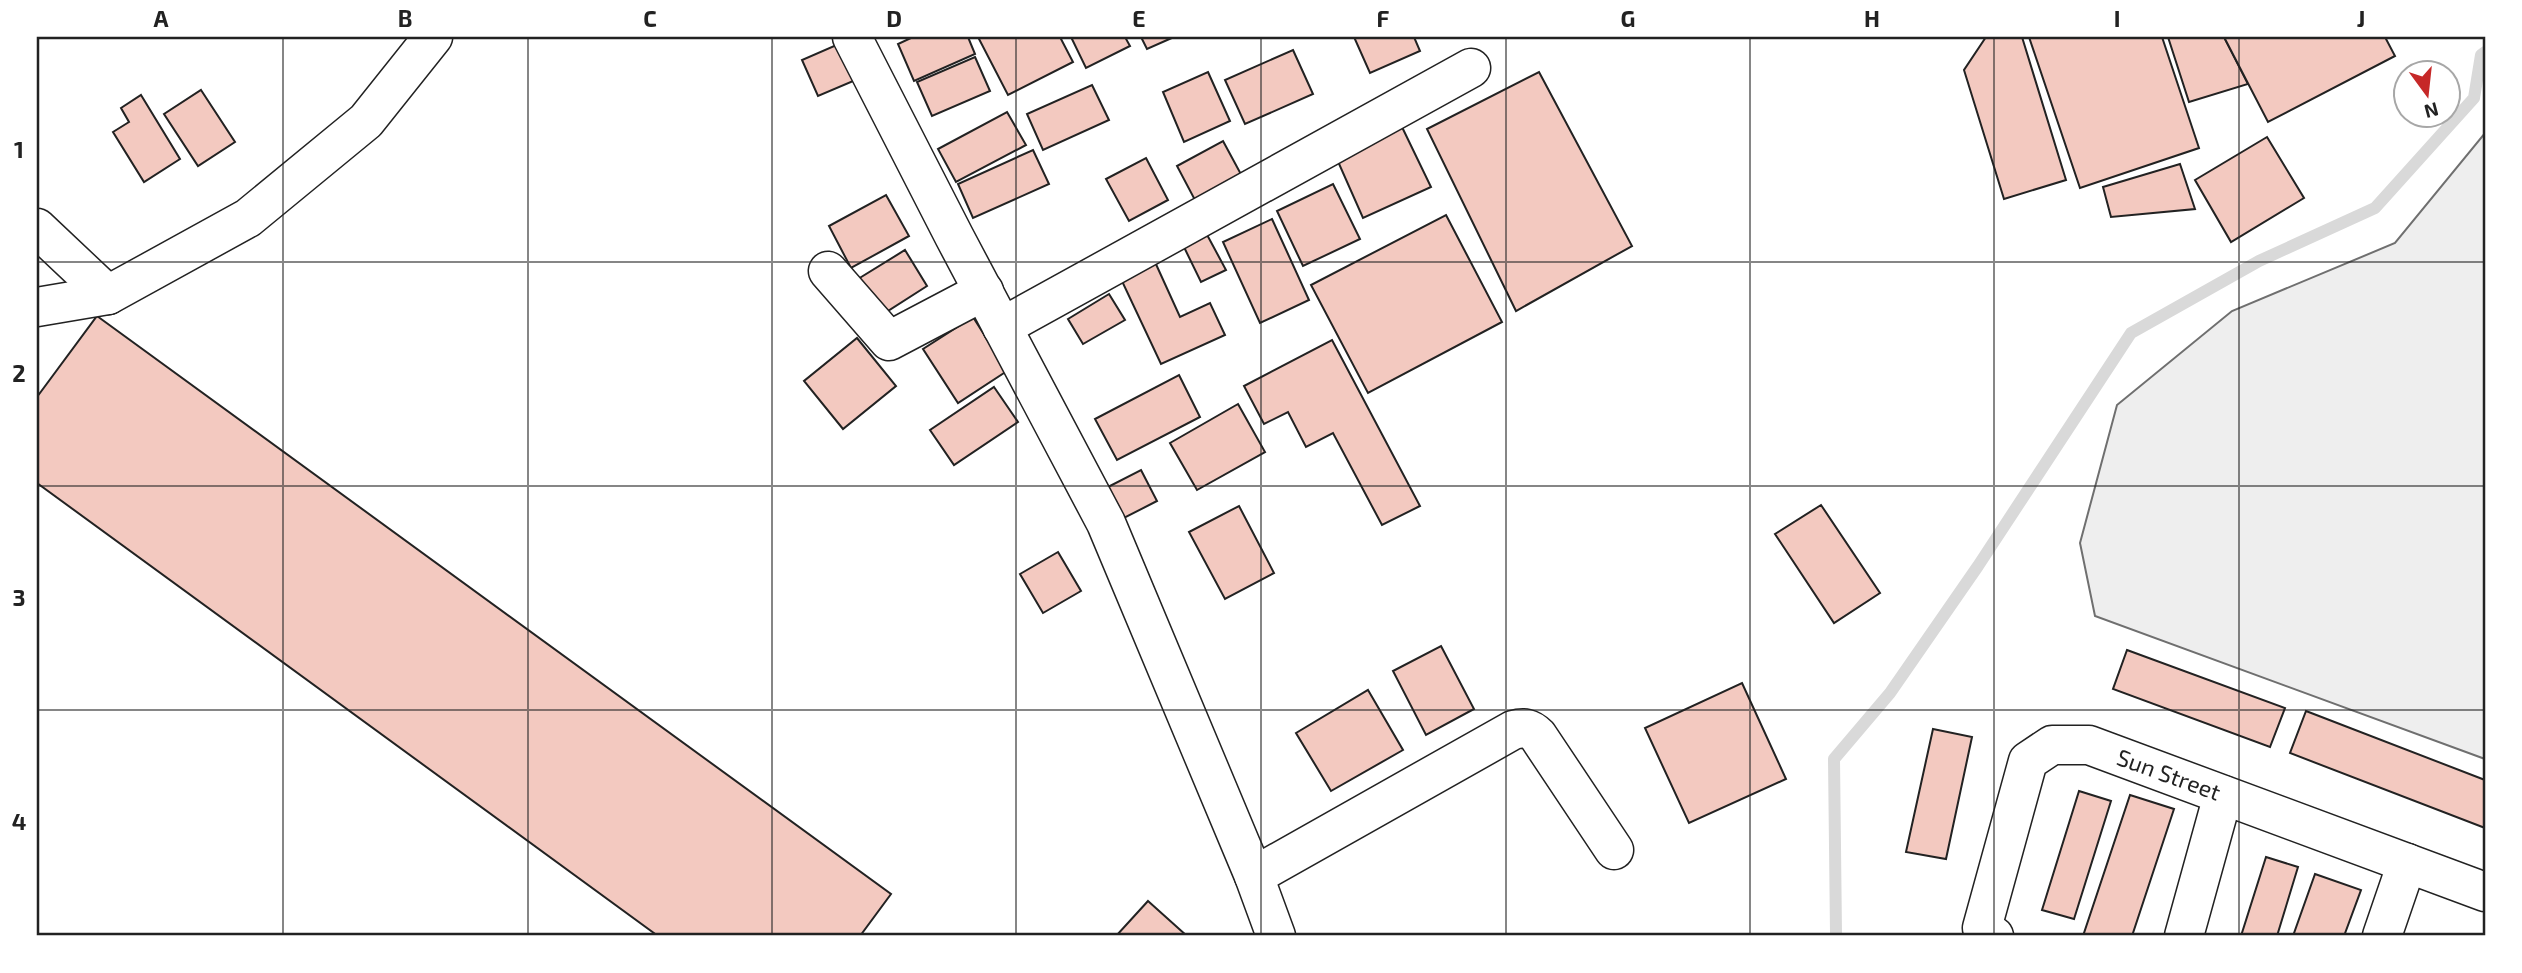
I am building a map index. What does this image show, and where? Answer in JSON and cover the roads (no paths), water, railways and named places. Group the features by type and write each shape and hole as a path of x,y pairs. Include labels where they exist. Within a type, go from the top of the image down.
{"street":[{"path":"37,307 108,295 248,218 366,121 433,37"},
{"path":"852,37 1106,523 1254,876 1276,936"},
{"path":"1002,327 1471,68"},
{"path":"37,228 108,295"},
{"path":"828,271 889,341 984,291"},
{"path":"1254,876 1522,727 1532,729 1538,736 1614,850"},
{"name":"Sun Street","path":"1994,936 1982,928 2028,761 2052,745 2089,745 2485,892"},
{"path":"2184,936 2223,794"},
{"path":"2382,936 2407,863"}],"waterway":[{"path":"1836,933 1834,759 1890,693 1978,566 2131,333 2259,261 2375,208 2474,98 2481,55 2485,52"}]}
